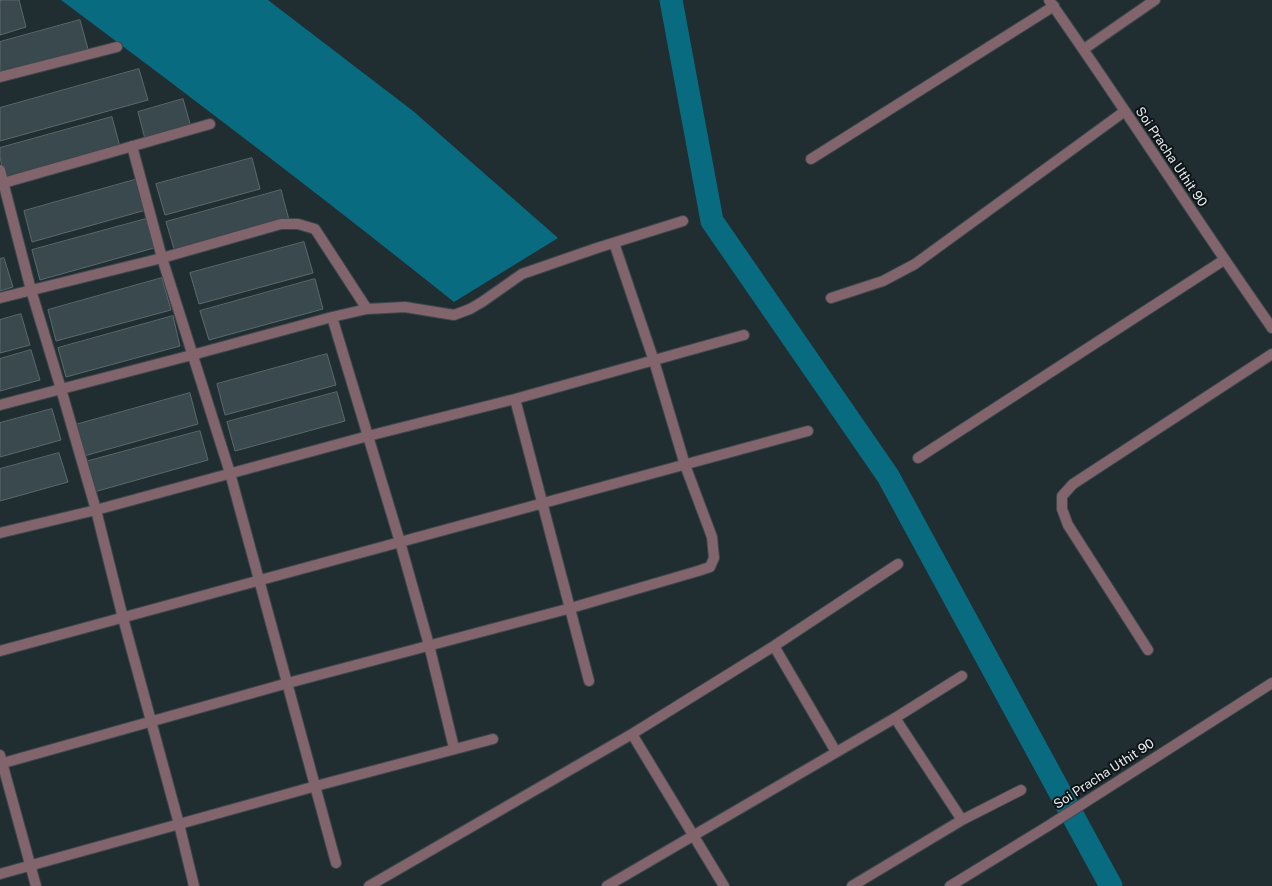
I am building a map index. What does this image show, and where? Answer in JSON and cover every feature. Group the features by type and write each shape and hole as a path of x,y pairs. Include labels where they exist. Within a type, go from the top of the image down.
{"street":[{"path":"1084,50 1155,0"},
{"path":"811,160 1052,3"},
{"name":"Soi Pracha Uthit 90","path":"1052,3 1224,260 1272,328"},
{"path":"0,77 117,47"},
{"path":"831,298 883,281 915,264 1125,110"},
{"path":"2,184 210,124"},
{"path":"132,146 162,258 230,473 336,863"},
{"path":"0,170 2,184 31,290 96,510 194,886"},
{"path":"0,404 367,309 405,307 454,314 470,309 482,302 522,274 683,221"},
{"path":"0,298 162,258 281,224 298,224 315,229 367,309"},
{"path":"36,886 1,761 571,608 698,571 710,566 714,558 712,537 685,465 654,360 614,243"},
{"path":"918,458 1224,260"},
{"path":"332,317 400,542 429,645 454,748"},
{"path":"0,533 96,510 368,436 515,399 744,335"},
{"path":"1148,650 1068,525 1062,509 1062,496 1073,484 1272,354"},
{"path":"515,399 589,681"},
{"path":"0,651 808,431"},
{"path":"369,886 632,734 774,646 898,564"},
{"path":"774,646 836,752"},
{"path":"607,886 895,718 962,676"},
{"name":"Soi Pracha Uthit 90","path":"950,886 1048,826 1272,683"},
{"path":"895,718 962,820"},
{"path":"632,734 724,886"},
{"path":"0,874 454,748 492,739"},
{"path":"852,886 962,820 1021,790"}],"water":[{"path":"61,0 268,0 413,111 558,238 454,302 357,225"}],"building":[{"path":"19,0 26,27 0,35 0,1"},
{"path":"80,20 88,49 0,74 0,42"},
{"path":"139,69 148,100 0,141 0,108"},
{"path":"183,99 191,127 145,139 138,112"},
{"path":"112,117 120,147 5,178 0,158 0,148"},
{"path":"252,158 260,189 165,215 156,184"},
{"path":"138,179 146,210 32,242 24,211"},
{"path":"281,190 289,220 175,252 166,222"},
{"path":"146,219 154,248 40,280 32,250"},
{"path":"304,242 313,273 199,304 190,273"},
{"path":"4,258 13,287 0,291 0,259"},
{"path":"162,278 171,310 56,341 48,310"},
{"path":"315,279 323,309 209,340 200,311"},
{"path":"21,314 30,345 0,353 0,320"},
{"path":"173,316 180,346 66,377 58,348"},
{"path":"31,350 40,380 0,391 0,359"},
{"path":"327,354 336,385 225,415 217,384"},
{"path":"337,392 345,421 235,451 227,422"},
{"path":"190,393 198,424 84,456 75,425"},
{"path":"52,409 61,440 0,457 0,423"},
{"path":"200,431 208,460 94,492 85,462"},
{"path":"59,453 68,482 0,501 0,469"}],"waterway":[{"path":"671,0 712,221 888,476 1111,886"}]}
